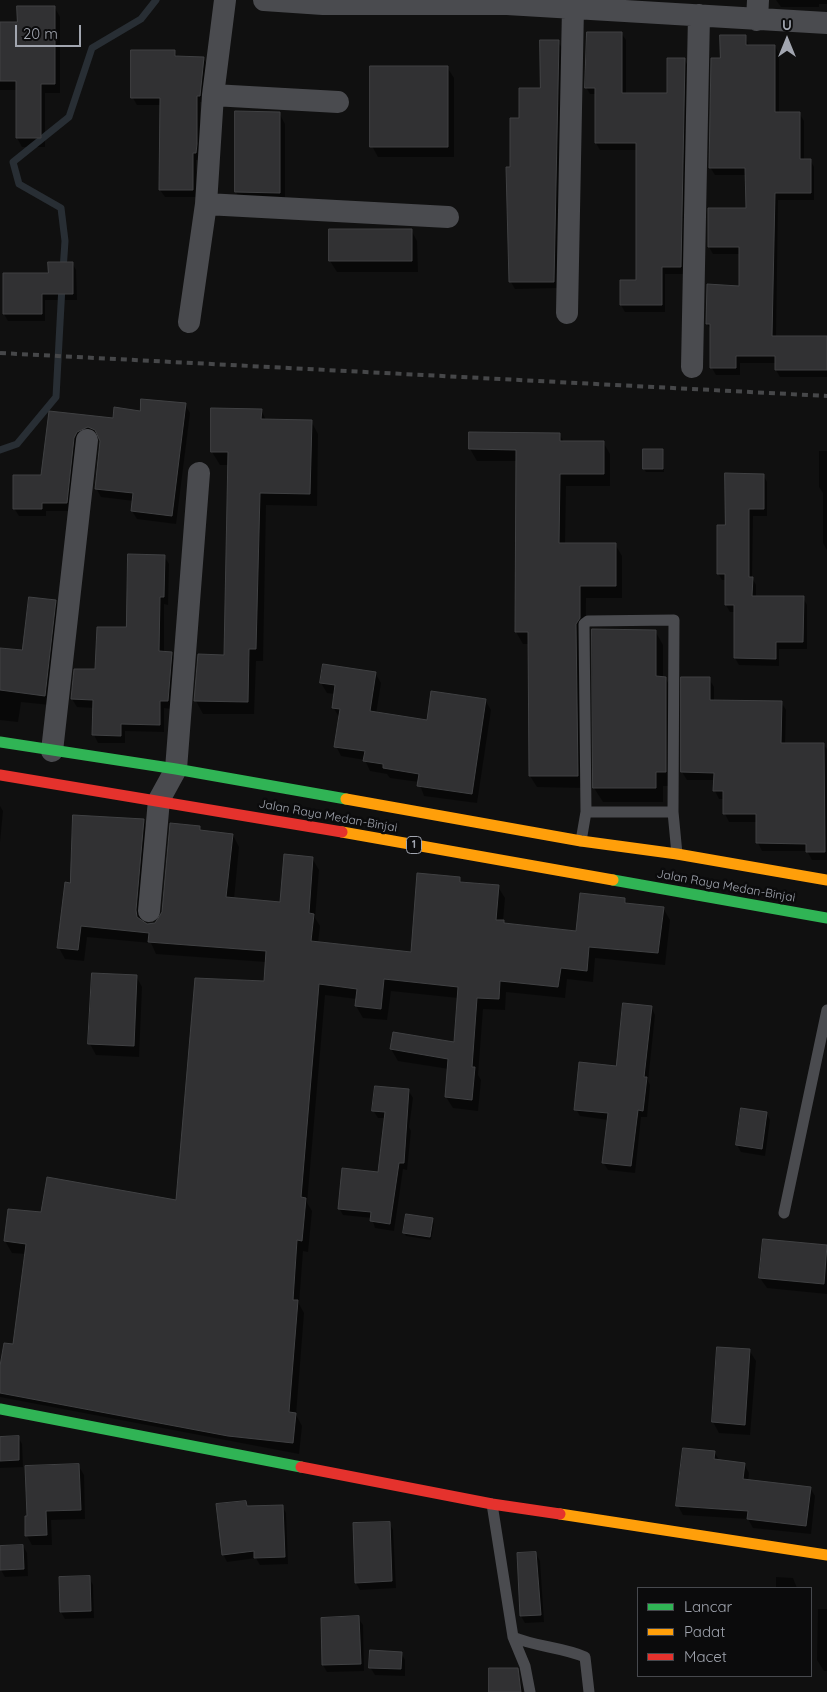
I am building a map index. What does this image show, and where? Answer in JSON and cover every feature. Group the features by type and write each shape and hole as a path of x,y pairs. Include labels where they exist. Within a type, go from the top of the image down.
{"main road":[{"name":"Jalan Raya Medan-Binjai","path":"0,742 176,769 581,841 677,854 827,880"},
{"name":"Jalan Raya Medan-Binjai","path":"0,775 159,800 827,918"},
{"path":"0,1409 492,1504 827,1555"}],"street":[{"path":"189,322 206,204 213,95 225,0"},
{"path":"264,0 323,2 507,2 698,15 758,10 827,23"},
{"path":"567,312 573,7"},
{"path":"692,367 698,15"},
{"path":"213,95 338,102"},
{"path":"206,204 448,216"},
{"path":"52,751 86,440"},
{"path":"149,911 159,800 176,769 198,474"}],"lane":[{"path":"581,841 586,812 584,624 588,621 674,620 673,812 677,854"},
{"path":"586,812 673,812"},
{"path":"784,1213 827,1010"},
{"path":"492,1504 513,1637 525,1666 530,1692"},
{"path":"513,1637 528,1643 571,1651 585,1657 589,1692"}],"building":[{"path":"17,6 55,6 55,84 41,84 41,138 16,138 16,81 0,81 0,22 17,22"},
{"path":"587,32 622,32 622,93 667,93 667,58 685,58 681,267 662,267 662,305 620,305 620,280 636,280 636,143 595,143 595,88 585,88"},
{"path":"720,35 746,35 746,45 775,45 775,112 800,112 800,159 811,159 811,193 775,193 772,336 827,336 827,370 775,370 775,356 736,356 736,368 710,368 710,324 706,324 707,284 739,286 739,247 708,247 708,208 746,208 745,168 709,168 711,58 720,58"},
{"path":"540,40 559,40 554,282 509,282 506,167 510,167 510,118 519,118 519,88 540,88"},
{"path":"131,50 175,50 175,56 204,57 200,96 197,96 197,144 196,153 193,153 193,190 159,190 160,98 131,98"},
{"path":"370,66 448,66 448,147 370,147"},
{"path":"235,111 280,112 280,193 235,192"},
{"path":"329,229 412,229 412,261 329,261"},
{"path":"48,262 73,262 73,294 42,294 42,314 3,314 3,273 48,273"},
{"path":"141,399 186,403 172,516 131,511 133,493 95,489 100,441 95,430 88,427 77,432 74,438 67,503 42,503 42,509 13,509 13,475 41,475 49,411 113,418 114,407 140,411"},
{"path":"211,408 262,409 261,419 312,420 310,494 260,493 256,649 249,649 248,702 194,701 198,654 224,655 228,452 211,452"},
{"path":"469,432 560,433 560,441 604,441 604,474 560,474 559,543 616,543 616,586 580,586 580,618 576,624 578,776 529,776 528,632 515,632 516,450 469,449"},
{"path":"643,449 663,449 663,469 643,469"},
{"path":"725,473 764,474 764,509 749,509 749,577 753,577 752,596 804,596 803,642 776,642 776,659 734,658 734,605 725,605 725,574 717,574 717,525 725,525"},
{"path":"128,554 165,555 164,597 160,597 159,651 172,652 168,701 160,701 160,725 121,724 121,736 92,735 93,700 71,699 74,669 95,669 97,627 126,627"},
{"path":"29,597 56,600 45,696 0,690 0,648 22,650"},
{"path":"592,629 656,630 656,676 666,677 666,772 656,772 656,788 593,788"},
{"path":"323,664 376,672 370,711 427,720 431,691 486,699 472,794 417,786 419,774 383,768 383,764 363,761 365,751 334,747 340,709 332,708 335,685 320,683"},
{"path":"681,677 710,677 710,700 782,701 781,743 824,743 825,852 806,852 806,844 756,843 756,814 723,814 723,791 713,791 714,773 681,772"},
{"path":"73,815 144,819 136,910 137,917 147,924 155,923 162,912 170,823 200,826 200,830 233,834 226,897 280,902 284,854 313,857 309,913 314,914 311,941 411,952 417,873 460,877 460,882 499,885 496,920 504,920 504,923 576,931 580,893 625,898 625,903 664,907 658,953 589,947 587,971 561,968 558,987 500,981 499,999 477,998 472,1067 475,1067 472,1100 445,1097 448,1059 390,1049 393,1032 454,1042 458,987 384,979 381,1009 355,1006 357,989 319,984 301,1197 306,1198 302,1241 297,1240 293,1300 298,1300 289,1412 296,1413 293,1443 228,1436 0,1393 0,1366 4,1343 13,1344 26,1244 4,1241 8,1209 41,1212 47,1177 176,1200 195,978 264,981 266,951 148,942 149,933 81,926 78,950 57,948 65,882 70,883"},
{"path":"92,973 137,975 134,1046 88,1044"},
{"path":"623,1003 652,1006 644,1077 647,1077 643,1111 638,1110 631,1166 602,1163 608,1113 574,1110 579,1062 616,1066"},
{"path":"375,1086 409,1089 404,1163 399,1163 390,1224 370,1221 371,1212 338,1209 342,1168 378,1172 385,1112 372,1111"},
{"path":"741,1108 767,1112 762,1149 736,1145"},
{"path":"406,1214 433,1218 430,1237 403,1233"},
{"path":"763,1239 827,1245 824,1284 759,1278"},
{"path":"717,1347 750,1349 745,1425 712,1422"},
{"path":"19,1436 19,1460 0,1461 0,1437"},
{"path":"683,1448 715,1451 714,1459 745,1463 743,1479 811,1487 806,1526 747,1519 748,1511 676,1506"},
{"path":"79,1464 81,1510 46,1511 47,1535 25,1536 25,1516 27,1516 25,1466"},
{"path":"246,1501 247,1506 283,1505 285,1557 254,1558 254,1551 222,1555 216,1504"},
{"path":"390,1522 392,1581 355,1583 353,1523"},
{"path":"23,1545 24,1569 0,1570 0,1546"},
{"path":"536,1552 541,1615 520,1616 517,1553"},
{"path":"90,1576 91,1611 60,1612 59,1577"},
{"path":"359,1616 361,1664 322,1665 321,1618"},
{"path":"370,1650 402,1652 401,1669 369,1668"},
{"path":"489,1668 518,1668 521,1692 489,1692"}],"waterway":[{"path":"63,271 65,241 61,208 19,184 13,162 69,117 92,48 141,19 156,0"},
{"path":"0,450 17,444 56,397 62,286"}],"railway":[{"path":"0,353 827,396"}],"traffic: fast":[{"path":"0,742 176,769 346,799"},
{"path":"613,880 827,918"},
{"path":"0,1409 301,1467"}],"traffic: slow":[{"path":"346,799 581,841 677,854 827,880"},
{"path":"342,832 613,880"},
{"path":"560,1514 827,1555"}],"traffic: jam":[{"path":"0,775 342,832"},
{"path":"301,1467 492,1504 560,1514"}]}
